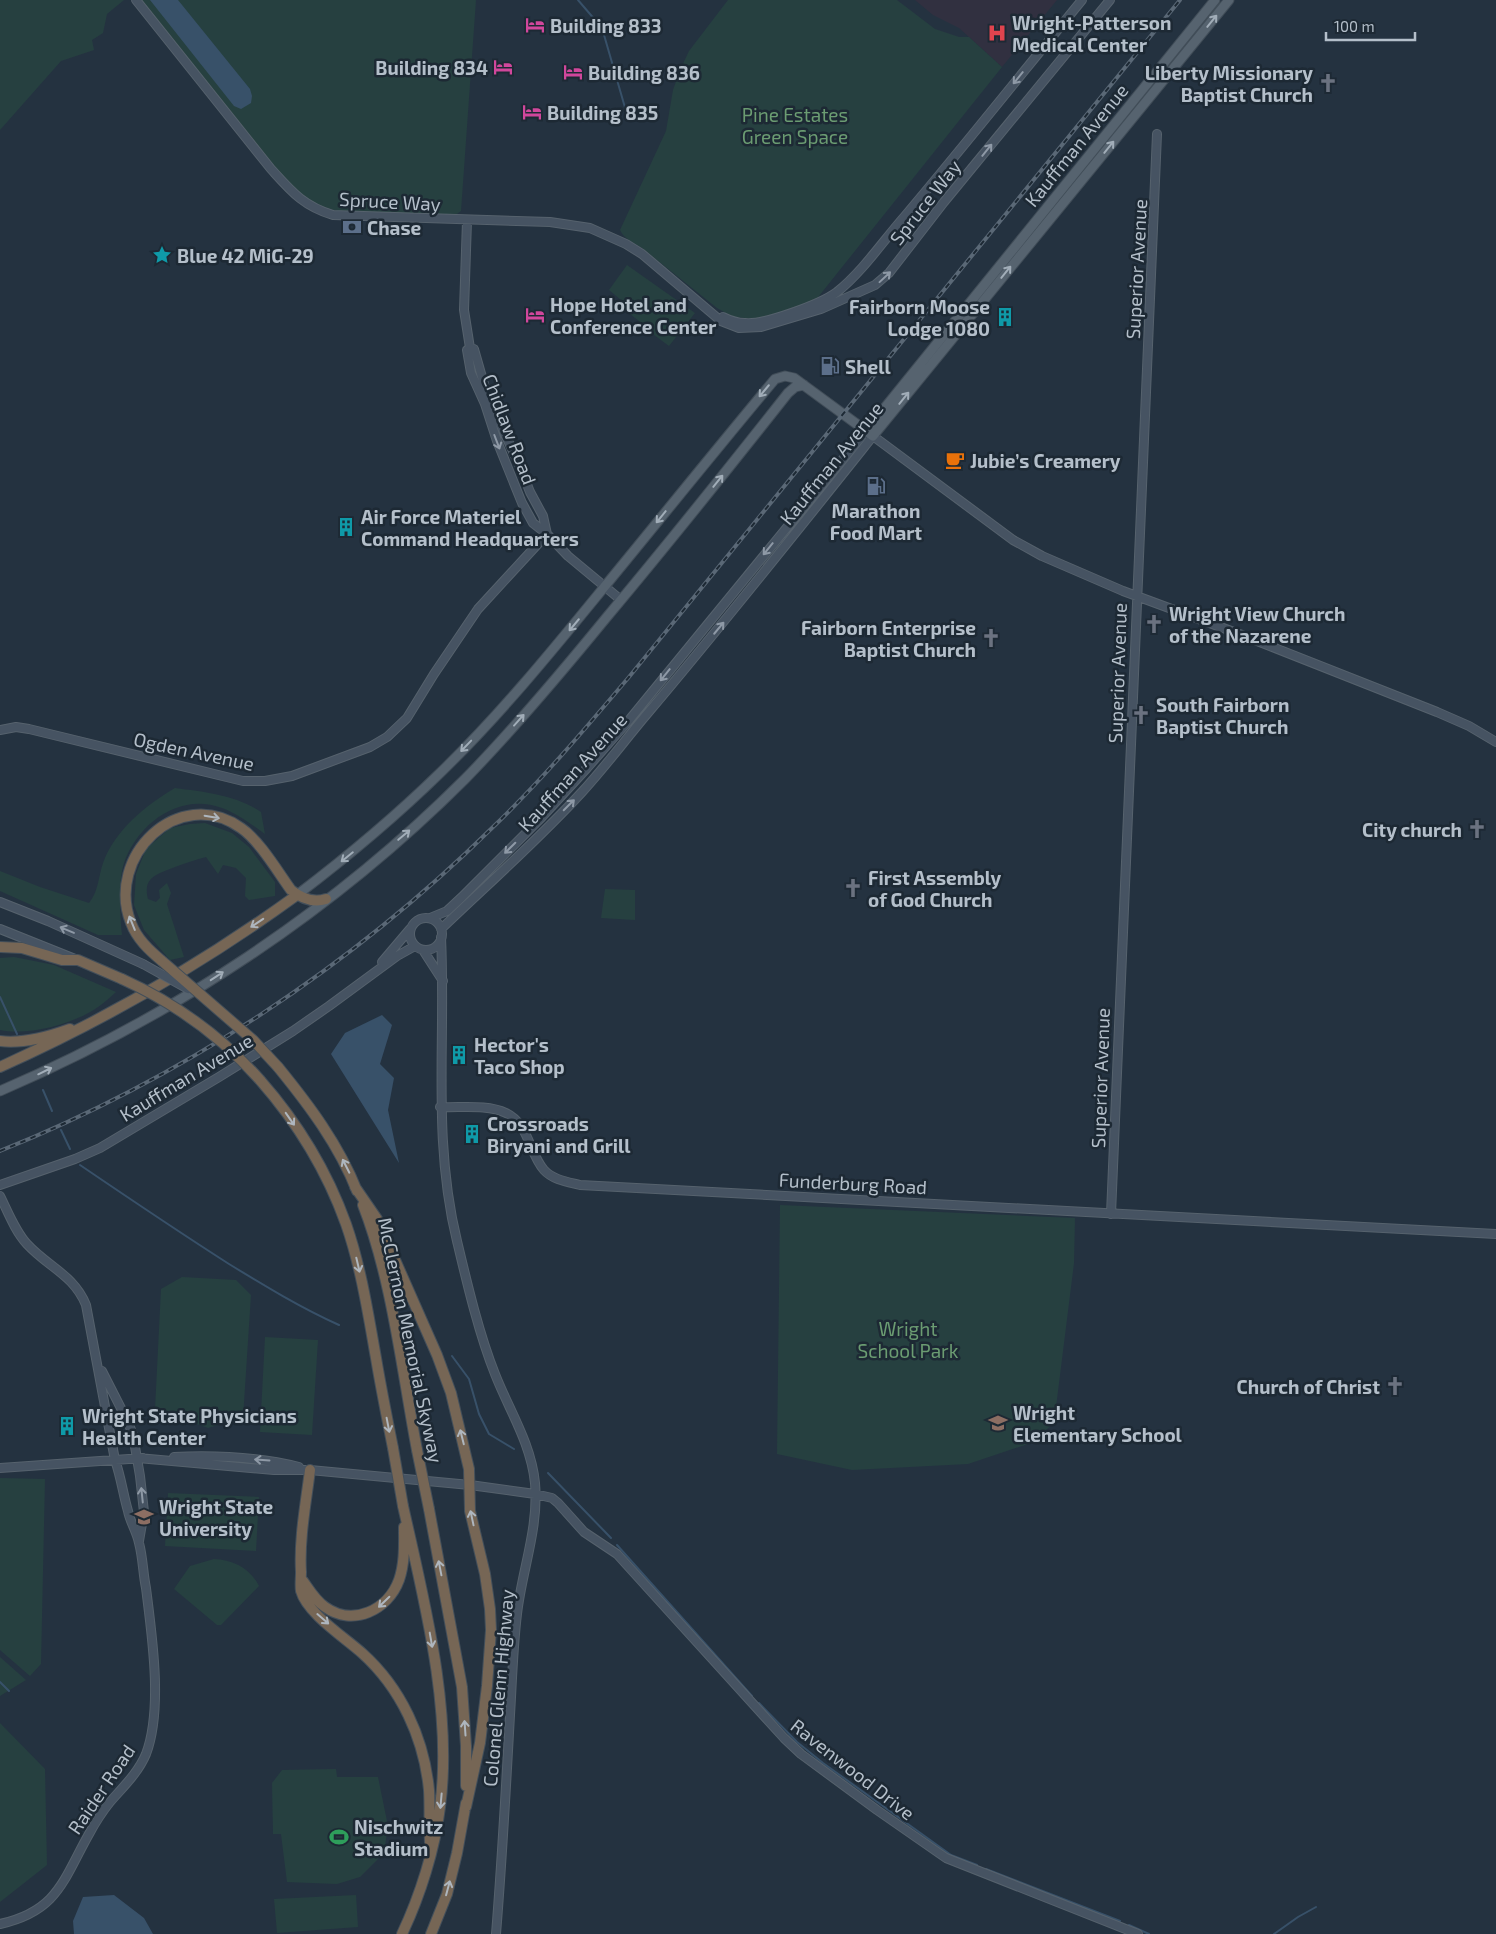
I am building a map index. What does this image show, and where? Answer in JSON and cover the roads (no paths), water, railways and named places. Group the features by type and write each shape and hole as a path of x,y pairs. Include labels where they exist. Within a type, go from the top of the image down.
{"highway":[{"path":"202,998 149,949 136,932 128,913 126,892 130,868 141,847 157,830 174,820 192,816 212,816 222,819 242,828 251,836 291,890 297,895 311,900 326,899"},
{"path":"0,1067 70,1036 144,995 211,954 297,895"},
{"path":"0,947 22,948 62,960 78,960"},
{"name":"McClernon Memorial Skyway","path":"78,960 149,992 190,1016 221,1040 260,1080 308,1145 324,1173 343,1216 359,1271 403,1506 428,1623 440,1694 442,1718 444,1767 437,1829 415,1904 402,1934"},
{"path":"0,1041 19,1042 32,1040 69,1030 144,995"},
{"name":"McClernon Memorial Skyway","path":"202,998 253,1040 310,1106 337,1149 356,1187 378,1252 392,1315 462,1687 466,1746 466,1807 447,1894 431,1934"},
{"path":"356,1187 377,1219 438,1355 451,1393 469,1469 470,1511 485,1574 491,1630 488,1686 480,1743 466,1807"},
{"path":"310,1470 301,1548 301,1590 306,1602 317,1614 372,1662 396,1693 408,1715 421,1748 427,1777 430,1803 430,1853"},
{"path":"301,1578 315,1600 334,1612 357,1616 368,1613 382,1605 393,1593 401,1573 404,1554 403,1506"}],"main road":[{"name":"Kauffman Avenue","path":"869,434 1215,0"},
{"name":"Kauffman Avenue","path":"869,434 1229,0"},
{"path":"297,895 368,839 442,771 508,702 775,379 789,376 804,385 869,434"},
{"path":"0,1091 116,1036 181,999 257,950 326,899 416,825 463,781 520,720 621,600 788,393 795,387 804,385"}],"street":[{"name":"Spruce Way","path":"136,0 271,169 293,194 306,204 333,215 567,224 603,233 642,254 721,321 749,329 820,309 862,292 889,274 950,194 1110,0"},
{"name":"Spruce Way","path":"712,312 727,319 745,323 765,320 817,303 836,292 861,268 1082,0"},
{"name":"Superior Avenue","path":"1111,1214 1157,134"},
{"name":"Chidlaw Road","path":"467,221 464,302 470,348 467,350 471,373 480,392 510,476 532,523 547,534"},
{"name":"Chidlaw Road","path":"470,348 474,350 488,398 527,477 543,516 547,534"},
{"path":"869,434 1013,540 1042,556 1136,596 1250,638 1437,712 1469,726 1496,742"},
{"name":"Kauffman Avenue","path":"430,918 447,911 540,819 587,768 630,719 796,514 869,434"},
{"name":"Kauffman Avenue","path":"441,933 610,761 721,626 869,434"},
{"path":"547,534 560,550 621,600"},
{"name":"Ogden Avenue","path":"0,730 16,727 29,729 243,781 265,782 292,776 370,746 387,737 398,728 407,718 478,609 547,534"},
{"name":"McClernon Memorial Skyway","path":"0,902 144,964 202,998"},
{"path":"419,948 435,947 441,933 436,922 430,918 416,921 410,929 410,940 419,948 443,981"},
{"name":"McClernon Memorial Skyway","path":"0,929 78,960"},
{"name":"Kauffman Avenue","path":"375,972 410,929"},
{"name":"Colonel Glenn Highway","path":"441,933 443,981 440,1107 446,1186 456,1239 494,1372 519,1426 531,1465 535,1494 534,1528 517,1614 496,1934"},
{"name":"Kauffman Avenue","path":"0,1185 75,1159 100,1148 293,1031 397,956 419,948"},
{"name":"Funderburg Road","path":"440,1107 491,1108 507,1113 515,1118 520,1125 544,1170 562,1181 580,1185 1496,1234"},
{"name":"Raider Road","path":"0,1196 25,1243 74,1283 86,1305 115,1460 128,1513 139,1543 154,1658 153,1725 145,1756 130,1781 109,1804 93,1826 66,1879 55,1894 33,1912 13,1921 0,1924"},
{"name":"Raider Road","path":"95,1350 102,1373 128,1422 138,1458 144,1512 139,1543"},
{"name":"Ravenwood Drive","path":"0,1468 138,1458 206,1456 273,1460 310,1470 470,1485 552,1498 584,1532 617,1554 784,1738 801,1754 946,1858 1138,1934"}],"waterway":[{"path":"578,0 602,28 626,111"},
{"path":"0,997 17,1034"},
{"path":"43,1090 52,1111"},
{"path":"61,1130 70,1149"},
{"path":"80,1165 229,1264 297,1304 339,1325"},
{"path":"452,1356 469,1379 479,1414 489,1434 514,1449"},
{"path":"548,1473 611,1538"},
{"path":"617,1545 752,1696"},
{"path":"0,1682 9,1691"},
{"path":"759,1703 797,1742 823,1763 951,1855 977,1865"},
{"path":"986,1869 1120,1921"},
{"path":"1274,1934 1316,1907"},
{"path":"1129,1925 1149,1934"}],"railway":[{"path":"0,1151 68,1122 134,1089 199,1053 262,1014 323,972 382,926 438,879 492,828 545,773 629,677 1180,0"}],"place":[{"name":"Building 833","path":"535,25"},
{"name":"Wright-Patterson Medical Center","path":"997,33"},
{"name":"Building 834","path":"503,67"},
{"name":"Building 836","path":"573,72"},
{"name":"Liberty Missionary Baptist Church","path":"1328,83"},
{"name":"Building 835","path":"532,112"},
{"name":"Chase","path":"352,227"},
{"name":"Blue 42 MiG-29","path":"162,255"},
{"name":"Hope Hotel and Conference Center","path":"535,315"},
{"name":"Fairborn Moose Lodge 1080","path":"1005,317"},
{"name":"Shell","path":"830,366"},
{"name":"Jubie’s Creamery","path":"955,460"},
{"name":"Marathon Food Mart","path":"876,486"},
{"name":"Air Force Materiel Command Headquarters","path":"346,527"},
{"name":"Wright View Church of the Nazarene","path":"1154,624"},
{"name":"Fairborn Enterprise Baptist Church","path":"991,638"},
{"name":"South Fairborn Baptist Church","path":"1141,715"},
{"name":"City church","path":"1477,829"},
{"name":"First Assembly of God Church","path":"853,888"},
{"name":"Hector's Taco Shop","path":"459,1055"},
{"name":"Crossroads Biryani and Grill","path":"472,1134"},
{"name":"Church of Christ","path":"1395,1386"},
{"name":"Wright Elementary School","path":"998,1423"},
{"name":"Wright State Physicians Health Center","path":"67,1426"},
{"name":"Wright State University","path":"144,1517"},
{"name":"Nischwitz Stadium","path":"339,1837"}],"park label":[{"name":"Pine Estates Green Space","path":"795,125"},
{"name":"Wright School Park","path":"908,1339"}]}
